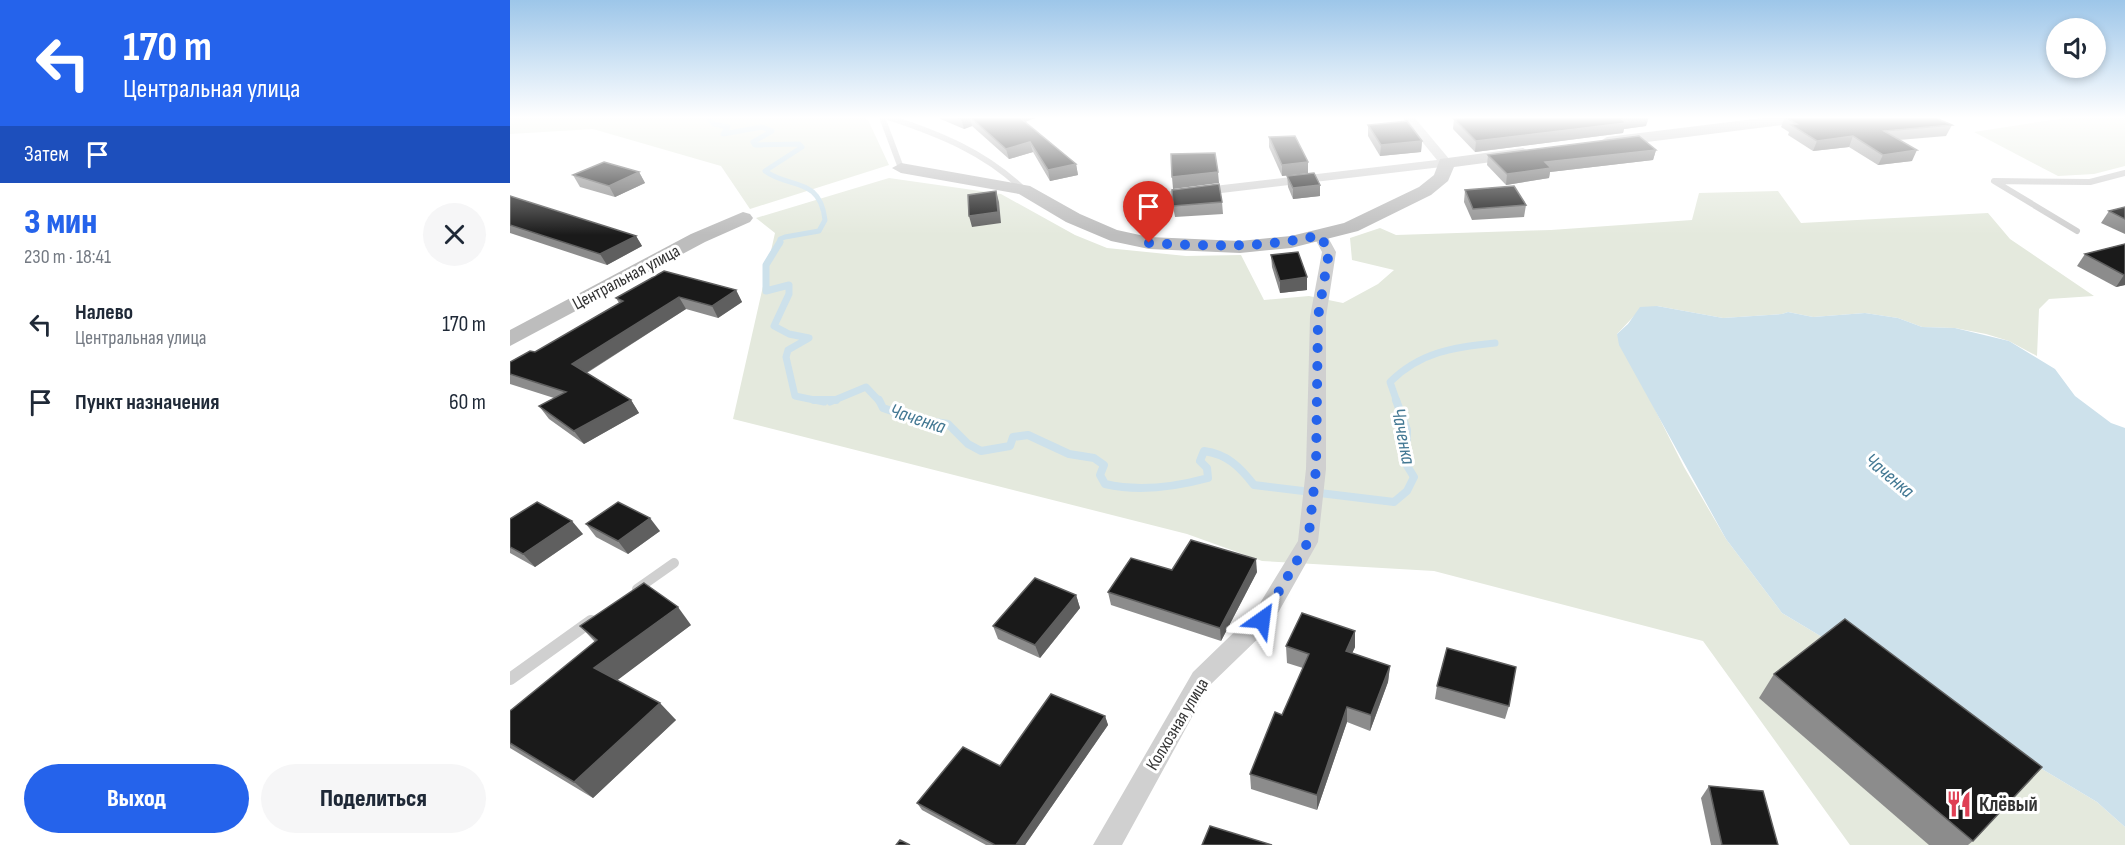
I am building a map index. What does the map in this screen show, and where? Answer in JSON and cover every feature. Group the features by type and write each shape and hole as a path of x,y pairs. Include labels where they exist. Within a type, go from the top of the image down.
{"street":[{"path":"1441,156 1446,163"},
{"path":"1137,199 1493,156"},
{"path":"901,168 1023,190 1073,218 1111,235 1149,243 1240,247 1291,242 1351,226 1425,191 1442,177 1446,163"},
{"name":"Центральная улица","path":"510,339 698,238 743,218"},
{"name":"Колхозная улица","path":"1107,845 1201,679 1262,620 1308,542 1316,469 1318,317 1329,252 1320,235"}],"lane":[{"path":"897,156 901,168"},
{"path":"982,156 1008,174 1023,190"},
{"path":"2077,231 1994,181 2090,182 2125,173"},
{"path":"626,597 674,562"},
{"path":"510,679 597,617"}],"shaded area":[{"path":"688,156 885,156 889,165 750,209 721,166"},
{"path":"2021,156 2125,156 2125,166 2094,174 2058,176"},
{"path":"889,178 1001,194 1075,235 1107,248 1186,256 1241,255 1264,300 1309,296 1343,303 1378,284 1394,270 1352,260 1350,238 1380,228 1396,235 1551,230 1692,220 1699,193 1778,191 1801,223 1988,213 2010,239 2094,296 2049,299 2039,309 2037,356 2009,341 1986,334 1955,328 1922,327 1898,318 1865,313 1813,317 1788,312 1723,318 1657,306 1634,316 1617,334 1684,467 1726,539 1782,613 2097,802 2125,827 2125,845 1850,845 1703,641 1434,571 1262,561 1187,534 733,419 775,233 756,218"}],"water":[{"path":"1657,306 1723,318 1788,312 1813,317 1865,313 1898,318 1922,327 1955,328 2009,341 2055,369 2075,396 2111,423 2125,428 2125,827 2097,802 1782,613 1726,539 1619,345 1617,334 1628,324 1640,307"}],"building":[{"path":"1039,156 1067,156 1076,164 1048,170"},
{"path":"1171,156 1216,156 1218,172 1172,177"},
{"path":"1278,156 1305,156 1308,162 1282,165"},
{"path":"1489,156 1596,156 1545,162 1551,168 1507,174"},
{"path":"604,162 639,172 609,186 573,175"},
{"path":"1314,173 1320,185 1293,188 1287,176"},
{"path":"1219,184 1222,202 1173,206 1172,190"},
{"path":"1514,186 1526,205 1473,209 1465,190"},
{"path":"996,191 998,212 969,216 968,195"},
{"path":"510,196 636,236 600,254 510,225"},
{"path":"2125,207 2125,219 2109,211"},
{"path":"2125,244 2125,275 2085,254"},
{"path":"1298,252 1307,277 1280,281 1271,255"},
{"path":"664,271 736,290 712,306 679,297 572,364 631,400 574,431 539,406 566,392 510,374 510,362 530,351 535,352 623,301 616,298"},
{"path":"537,502 572,521 523,554 510,547 510,519"},
{"path":"618,502 650,518 618,541 586,524"},
{"path":"1191,540 1256,559 1220,628 1108,592 1131,558 1172,570"},
{"path":"1035,578 1076,595 1035,645 993,626"},
{"path":"644,583 678,607 594,668 660,703 574,782 510,743 510,711 597,640 580,626"},
{"path":"1302,613 1355,631 1346,651 1390,666 1371,715 1347,707 1317,795 1250,774 1275,712 1282,715 1309,654 1286,646"},
{"path":"1845,619 2042,767 1973,841 1774,674"},
{"path":"1447,648 1516,667 1509,706 1437,686"},
{"path":"1051,694 1105,716 1016,845 995,845 917,803 963,747 1000,766"},
{"path":"1709,786 1763,791 1778,845 1722,845"},
{"path":"1210,826 1272,845 1202,845"},
{"path":"900,840 910,845 896,845"}],"waterway":[{"name":"Чаченка","path":"780,242 780,239 785,237 819,231 825,220 817,196 810,190 765,171 787,156"},
{"name":"Чаченка","path":"780,242 766,265 766,291 789,285 789,294 774,326 789,334 809,338 788,350 786,357 795,396 814,400"},
{"name":"Чаченка","path":"1397,402 1390,382 1413,364 1452,349 1495,343"},
{"name":"Чаченка","path":"835,400 866,387 880,402"},
{"name":"Чаченка","path":"814,400 835,400"},
{"name":"Чаченка","path":"814,400 824,402"},
{"name":"Чаченка","path":"830,402 835,400"},
{"name":"Чаченка","path":"880,402 883,408 915,419 948,424 968,444 981,451 1010,446 1013,437 1028,435 1069,454 1094,458 1104,465 1100,475 1105,484 1144,488 1183,484 1208,478 1207,468 1200,461 1204,451 1220,455 1232,462 1254,485 1394,502 1407,491 1414,477 1406,464 1407,430 1396,400"}],"place":[{"name":"Клёвый","path":"1959,804"}],"route":[{"path":"1149,243 1240,247 1291,242 1320,235 1329,252 1318,317 1316,469 1308,542 1262,620"}]}
